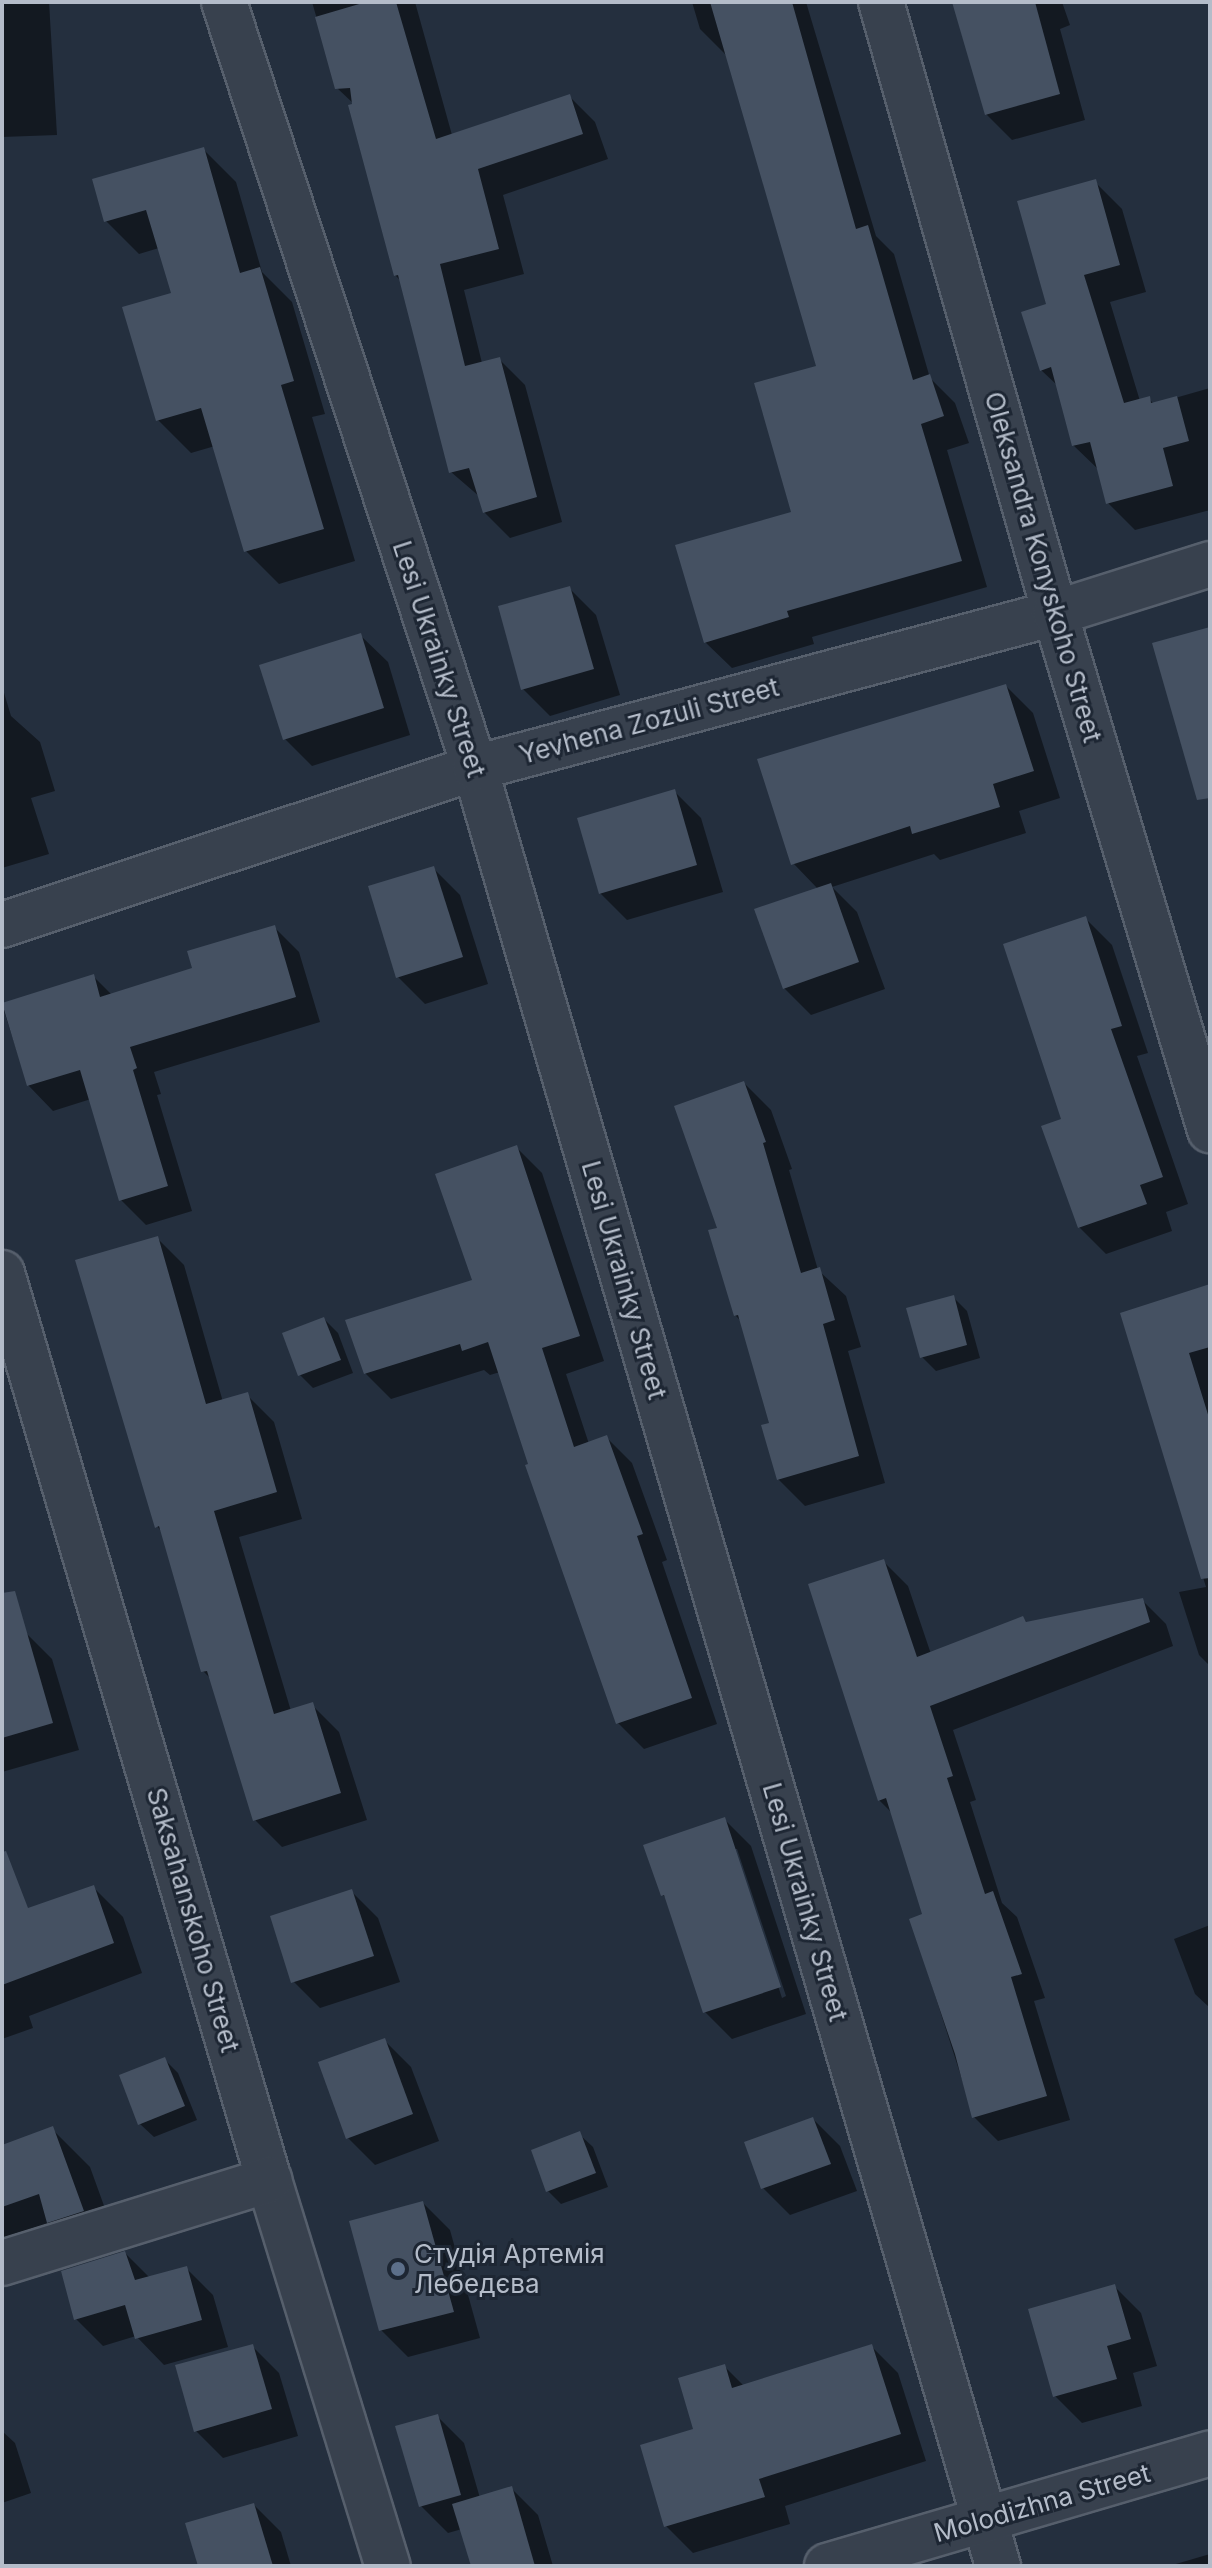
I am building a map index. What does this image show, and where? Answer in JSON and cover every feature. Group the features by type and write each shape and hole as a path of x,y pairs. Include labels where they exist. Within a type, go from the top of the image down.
{"street":[{"name":"Lesi Ukrainky Street","path":"224,2 475,768 998,2566"},
{"name":"Oleksandra Konyskoho Street","path":"881,2 1055,613 1210,1130"},
{"name":"Yevhena Zozuli Street","path":"2,925 475,768 1055,613 1210,564"},
{"name":"Saksahanskoho Street","path":"2,1273 269,2180 388,2566"},
{"path":"2,2263 269,2180"},
{"name":"Molodizhna Street","path":"827,2566 1210,2453"}],"building":[{"path":"366,2 396,2 436,139 570,94 583,134 478,169 499,249 440,264 465,366 500,357 537,497 483,513 469,468 449,473 398,275 394,276 348,105 352,104 350,88 335,89 315,17"},
{"path":"710,2 792,2 856,229 868,225 913,380 930,374 944,416 921,424 962,561 787,611 789,617 704,643 675,545 791,512 754,383 816,366"},
{"path":"952,2 1035,2 1060,94 985,115"},
{"path":"204,147 240,273 260,267 294,381 281,385 324,529 244,552 201,408 156,421 122,307 171,293 146,210 104,222 92,179"},
{"path":"1096,179 1120,265 1084,275 1124,403 1150,396 1151,403 1177,396 1189,441 1163,448 1173,486 1106,504 1090,442 1072,446 1051,367 1040,371 1021,312 1046,304 1017,201"},
{"path":"570,586 594,669 521,690 498,606"},
{"path":"1210,627 1210,798 1197,800 1152,643"},
{"path":"361,633 384,708 283,740 259,665"},
{"path":"1006,684 1034,771 993,784 1000,807 912,834 910,826 791,865 757,759"},
{"path":"675,789 697,865 599,894 577,818"},
{"path":"434,866 463,957 396,978 368,886"},
{"path":"831,883 859,962 783,989 754,909"},
{"path":"1086,916 1122,1026 1111,1029 1163,1177 1140,1185 1147,1204 1078,1228 1041,1126 1061,1119 1003,944"},
{"path":"275,925 296,997 130,1047 137,1068 133,1070 168,1186 119,1201 80,1070 27,1086 2,1003 94,974 100,997 192,968 187,951"},
{"path":"744,1081 766,1142 763,1143 801,1273 820,1267 835,1320 823,1324 859,1456 777,1480 761,1425 769,1423 738,1315 734,1316 708,1230 717,1228 674,1106"},
{"path":"517,1145 580,1336 542,1348 574,1447 607,1435 643,1534 637,1536 692,1698 616,1724 525,1465 528,1464 488,1342 462,1351 460,1344 364,1374 345,1320 472,1280 435,1174"},
{"path":"158,1236 206,1404 248,1392 277,1492 214,1511 274,1714 313,1702 341,1793 253,1821 207,1671 201,1672 159,1526 155,1528 75,1260"},
{"path":"1210,1284 1210,1347 1189,1353 1210,1421 1210,1578 1201,1579 1120,1313"},
{"path":"954,1295 967,1345 920,1358 906,1308"},
{"path":"324,1317 341,1360 298,1376 282,1333"},
{"path":"884,1559 917,1657 1023,1616 1026,1622 1143,1598 1150,1622 930,1706 953,1776 947,1778 985,1894 993,1891 1022,1974 1011,1977 1047,2096 972,2118 955,2054 909,1919 922,1914 886,1798 878,1801 808,1584"},
{"path":"15,1591 53,1723 2,1738 2,1593"},
{"path":"725,1817 781,1987 703,2013 664,1895 661,1896 643,1845"},
{"path":"6,1851 28,1908 94,1885 114,1943 2,1985 2,1852"},
{"path":"352,1889 374,1956 291,1983 270,1916"},
{"path":"385,2038 413,2114 346,2139 318,2062"},
{"path":"165,2057 185,2106 138,2125 119,2075"},
{"path":"813,2117 831,2164 761,2189 744,2142"},
{"path":"53,2126 84,2211 47,2223 39,2194 2,2207 2,2145"},
{"path":"580,2131 596,2173 546,2192 531,2150"},
{"path":"423,2201 454,2312 379,2331 349,2221"},
{"path":"125,2251 135,2280 187,2266 202,2320 135,2339 125,2305 74,2320 61,2271"},
{"path":"1115,2284 1131,2339 1107,2346 1117,2379 1053,2397 1028,2309"},
{"path":"253,2344 272,2409 194,2432 175,2365"},
{"path":"872,2344 901,2434 759,2479 765,2497 664,2527 640,2445 693,2429 678,2378 725,2364 732,2388"},
{"path":"438,2414 461,2495 419,2507 395,2426"},
{"path":"512,2486 535,2566 471,2566 452,2504"},
{"path":"254,2503 273,2566 198,2566 185,2523"}],"place":[{"name":"Студія Артемія Лебедєва","path":"398,2269"}]}
